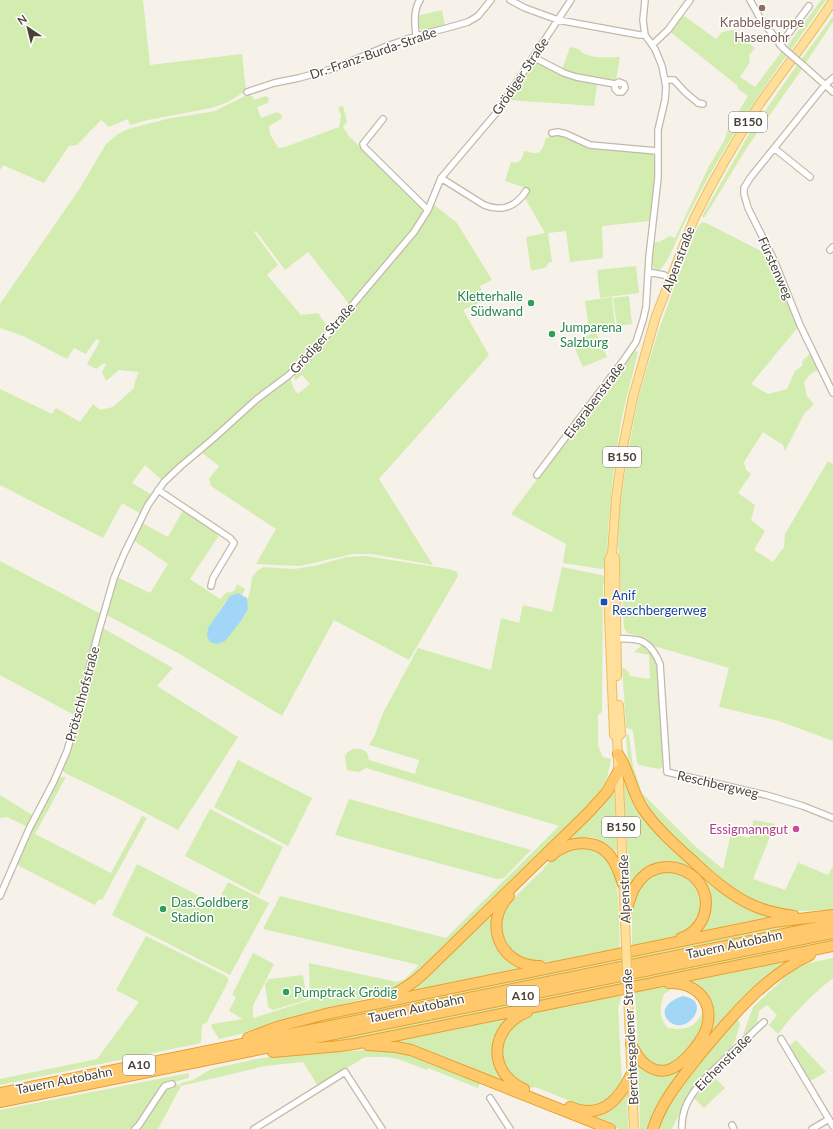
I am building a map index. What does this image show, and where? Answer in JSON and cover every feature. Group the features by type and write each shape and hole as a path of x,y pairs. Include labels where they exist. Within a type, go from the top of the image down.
{"highway":[{"path":"618,754 625,765 634,794 646,813 681,850 707,874 737,897 764,910 786,915 810,917"},
{"path":"374,1004 381,999 397,993 423,974 599,802 607,792 619,770"},
{"path":"564,965 531,966 517,962 506,952 498,941 496,928 498,914 506,900 556,852 568,845 583,843 597,846 610,855 617,867 623,884"},
{"path":"625,916 635,886 646,874 658,868 670,866 681,868 693,875 701,885 704,892 706,898 706,910 701,922 692,933 667,944"},
{"path":"232,1046 252,1036 326,1014 774,922 833,915"},
{"name":"Tauern Autobahn","path":"0,1093 833,924"},
{"name":"Tauern Autobahn","path":"0,1102 833,933"},
{"path":"214,1058 236,1059 281,1051 354,1044 833,946"},
{"path":"653,1129 666,1101 682,1076 714,1037 750,999 792,963 822,949"},
{"path":"631,1044 640,1060 645,1064 659,1071 668,1070 680,1063 691,1052 702,1039 705,1032 708,1024 708,1011 704,1001 695,990 684,984 655,982"},
{"path":"547,1004 516,1018 503,1030 497,1048 497,1057 502,1072 510,1081 522,1089 573,1109 585,1111 603,1108 615,1100 624,1088 632,1073"},
{"path":"354,1044 396,1047 411,1050 610,1129"}],"main road":[{"name":"Alpenstraße","path":"626,945 619,770 617,738 614,735 609,616 609,559 612,554 616,498 623,447 633,397 656,316 694,219 728,156 760,104 833,0"},
{"name":"Alpenstraße","path":"612,554 615,558 620,734 617,738"},
{"name":"Berchtesgadener Straße","path":"626,945 634,1129"}],"street":[{"path":"416,36 415,15 420,0"},
{"name":"Dr.-Franz-Burda-Straße","path":"247,92 274,83 335,68 387,46 416,36 468,22 478,16 491,0"},
{"path":"510,0 525,8 558,20 640,35 645,35 643,20 645,0"},
{"name":"Grödiger Straße","path":"181,466 247,408 289,375 311,354 414,232 428,210 441,178 496,112 571,0"},
{"path":"652,45 668,30 690,0"},
{"path":"750,0 760,18 782,47 833,92"},
{"path":"782,47 808,6"},
{"name":"Eisgrabenstraße","path":"537,475 609,381 636,342 643,320 646,307 648,272 658,178 658,130 665,100 665,80 662,66 652,45 645,35"},
{"path":"533,57 564,73 576,77 616,84"},
{"name":"Fürstenweg","path":"833,78 825,85 746,183 744,194 748,208 774,260 800,325 833,393"},
{"path":"665,80 674,80 685,92 703,104"},
{"path":"383,119 362,144 428,210"},
{"path":"552,133 558,132 566,134 590,145 657,151"},
{"path":"774,148 810,177"},
{"path":"441,178 484,205 492,208 502,208 512,205 522,198 526,191"},
{"path":"648,272 664,275 670,279"},
{"name":"Prötschhofstraße","path":"0,896 29,829 54,781 67,751 114,578 140,521 158,490 164,482 181,466"},
{"path":"158,490 230,538 234,543 213,578 211,586"},
{"name":"Reschbergweg","path":"617,638 638,638 648,644 655,652 660,664 667,772 803,806 833,818"},
{"name":"Eichenstraße","path":"682,1129 683,1114 692,1093 702,1081 764,1022"},
{"path":"781,1039 833,1126"},
{"path":"254,1129 345,1072 382,1129"},
{"path":"134,1129 139,1125 165,1086 172,1084"},
{"path":"490,1098 510,1129"},
{"path":"812,1129 829,1119"}],"green space":[{"path":"0,0 143,0 150,65 242,54 246,91 226,103 211,108 130,125 128,119 109,127 101,120 77,145 69,146 44,183 3,165 0,170"},
{"path":"821,0 826,0 791,50 787,46"},
{"path":"442,10 445,26 425,31 419,27 417,16"},
{"path":"683,15 716,39 722,32 733,30 755,48 749,55 750,62 740,77 755,87 782,51 787,55 746,114 721,155 684,223 670,255 662,268 658,271 652,266 651,262 652,242 659,242 670,236 675,238 708,168 725,139 728,129 748,96 737,88 738,86 669,31"},
{"path":"833,16 833,22 805,64 801,60"},
{"path":"570,47 579,49 582,53 592,56 620,57 616,80 598,77 594,106 507,100 533,60 562,70"},
{"path":"797,65 802,69 746,149 704,218 702,216 749,134"},
{"path":"249,95 252,96 254,100 265,96 269,98 268,103 257,107 261,118 277,112 282,115 281,119 269,126 270,134 278,148 285,147 339,127 341,116 338,107 343,106 347,122 343,127 348,135 424,211 412,231 350,305 308,252 285,270 256,231 254,232 278,265 267,275 301,315 318,313 329,329 310,352 291,370 162,480 145,465 132,483 152,495 141,514 122,503 103,538 0,485 0,389 52,414 56,408 80,422 93,404 100,410 113,407 134,388 139,372 119,370 106,381 102,372 106,364 104,363 96,369 87,364 100,341 96,339 86,354 74,348 67,359 23,336 0,328 0,304 80,188 106,144 118,134 128,129 167,119 215,111"},
{"path":"558,134 566,136 586,146 651,152 654,154 657,178 652,215 650,221 602,226 603,258 570,262 566,231 548,233 552,262 548,263 547,267 531,271 526,237 545,233 525,198 529,189 505,181 511,162 519,162 524,151 534,153 540,152 546,138"},
{"path":"433,204 457,223 492,280 480,286 486,300 463,310 489,355 379,479 433,565 372,554 353,554 300,566 256,564 276,529 211,486 209,479 219,466 201,452 261,398 290,377 294,389 298,394 310,384 302,375 295,381 294,374 316,352 390,264 424,221"},
{"path":"702,222 763,252 770,257 798,327 751,384 768,394 787,389 795,371 802,366 803,360 811,353 820,370 810,374 804,383 807,396 814,404 804,414 785,451 783,445 763,432 744,462 746,470 751,474 738,493 755,505 751,520 765,531 754,550 773,562 784,547 785,534 828,461 833,464 833,741 779,721 719,707 729,668 654,646 646,638 627,633 624,628 618,544 620,507 638,399 658,332 698,226"},
{"path":"636,266 639,293 600,298 597,270"},
{"path":"629,296 632,324 617,326 613,298"},
{"path":"612,297 615,325 589,328 585,301"},
{"path":"596,332 607,357 583,367 572,342"},
{"path":"634,350 638,352 622,417 619,436 608,530 606,568 602,569 563,563 566,544 511,514 608,387"},
{"path":"183,510 217,533 218,537 190,579 220,599 227,592 230,593 235,590 237,584 245,589 242,595 234,595 228,599 218,613 233,629 241,621 248,609 247,600 250,592 252,577 263,567 294,569 314,566 347,557 366,556 449,569 457,572 458,576 409,660 334,620 282,716 178,653 105,614 117,577 150,593 168,564 133,540 142,523 168,537"},
{"path":"0,561 101,614 76,716 0,675"},
{"path":"562,567 605,577 603,585 602,712 598,715 598,746 603,757 611,759 607,778 600,794 407,982 388,993 307,1013 258,1030 219,1039 211,1026 212,1024 243,1019 229,1011 236,997 232,995 253,953 274,964 253,1006 253,1018 310,1000 309,963 397,982 405,979 419,965 263,929 280,896 446,938 559,826 366,768 359,772 347,770 345,757 351,750 360,749 367,753 369,760 415,774 419,760 369,745 374,737 383,713 418,648 491,670 501,618 519,623 523,605 552,612"},
{"path":"101,627 173,668 157,686 238,737 178,830 65,773 62,769 80,716"},
{"path":"642,645 653,656 658,671 664,757 664,766 659,769 639,765 637,762 633,731 626,728 622,667 628,671 630,676 650,679 649,655 634,652"},
{"path":"626,734 629,735 633,766 642,793 696,847 723,869 731,833 749,838 754,820 775,824 753,879 785,890 800,859 799,863 828,875 833,866 833,910 797,911 761,904 728,885 676,840 648,807 634,783 628,764"},
{"path":"238,760 312,798 288,846 214,807"},
{"path":"623,772 630,789 713,882 786,917 694,936 706,920 699,876 693,870 671,863 633,884 629,882"},
{"path":"60,777 66,777 35,834 111,873 142,816 147,818 102,900 99,899 95,905 19,866 17,863 29,835 57,779"},
{"path":"614,785 617,862 609,851 593,837 575,839 560,847"},
{"path":"0,795 34,816 28,827 7,817 0,818"},
{"path":"349,799 531,850 504,878 497,879 335,835"},
{"path":"210,809 283,847 259,895 185,856"},
{"path":"589,846 605,856 614,873 617,886 620,949 555,962 537,963 520,959 503,943 500,922 507,905 543,870 545,866 560,853 569,849"},
{"path":"137,864 215,904 200,935 228,882 269,903 230,975 112,915"},
{"path":"663,870 682,872 700,889 703,902 695,926 675,938 632,947 632,907 635,895 653,873"},
{"path":"501,902 492,930 524,967 524,970 407,993 407,992"},
{"path":"824,920 304,1026 303,1022 770,925"},
{"path":"146,936 228,978 228,982 207,1022 202,1025 201,1043 0,1085 0,1079 97,1059 139,1002 116,990"},
{"path":"833,938 833,944 363,1040 307,1045"},
{"path":"801,956 746,1000 649,1129 640,1129 638,1063 671,1073 712,1019 684,980"},
{"path":"833,958 833,978 804,1004 778,1034 769,1025 777,1015 767,1005 759,1011 756,1026 745,1036 743,1035 753,1007 792,971 809,963"},
{"name":"Pumptrack Grödig","path":"303,975 307,1000 273,1010 268,1007 265,984 269,979"},
{"path":"668,985 683,987 683,990 672,989 664,994 661,1016 668,1028 684,1029 696,1022 702,1013 704,1013 705,1016 700,1034 682,1056 666,1067 654,1066 643,1058 638,1047 635,991"},
{"path":"622,995 618,1008 622,1083 621,1089 601,1106 572,1105 570,1101 513,1080 502,1062 501,1042 508,1028 520,1019 534,1012"},
{"path":"510,1015 511,1018 504,1023 496,1035 492,1050 498,1070 514,1087 374,1043"},
{"path":"738,1020 740,1024 735,1041 730,1049 692,1089 672,1129 656,1129 671,1100 691,1072 734,1021"},
{"path":"796,1040 826,1072 809,1082 788,1047"},
{"path":"368,1050 399,1052 480,1083 478,1088 428,1068 427,1070 398,1059 386,1057 365,1057 318,1086 303,1062 265,1066 181,1086 180,1083 193,1080 211,1069 256,1059 283,1055"},
{"path":"189,1073 189,1078 173,1082 181,1086 158,1129 139,1129 134,1127 130,1129 0,1129 0,1110"},
{"path":"715,1078 725,1088 704,1108 694,1098"},
{"path":"626,1092 628,1129 619,1129 587,1116"}],"water":[{"path":"238,593 247,598 248,609 241,621 225,641 217,644 210,642 207,636 208,628 230,596"},
{"path":"683,996 692,999 696,1004 697,1010 690,1021 677,1025 670,1022 666,1018 665,1009 670,1002"}],"place":[{"name":"Krabbelgruppe Hasenohr","path":"762,8"},
{"name":"Kletterhalle Südwand","path":"531,303"},
{"name":"Jumparena Salzburg","path":"552,334"},
{"name":"Anif Reschbergerweg","path":"604,602"},
{"name":"Essigmanngut","path":"796,829"},
{"name":"Das.Goldberg Stadion","path":"163,909"},
{"name":"Pumptrack Grödig","path":"286,992"}]}
